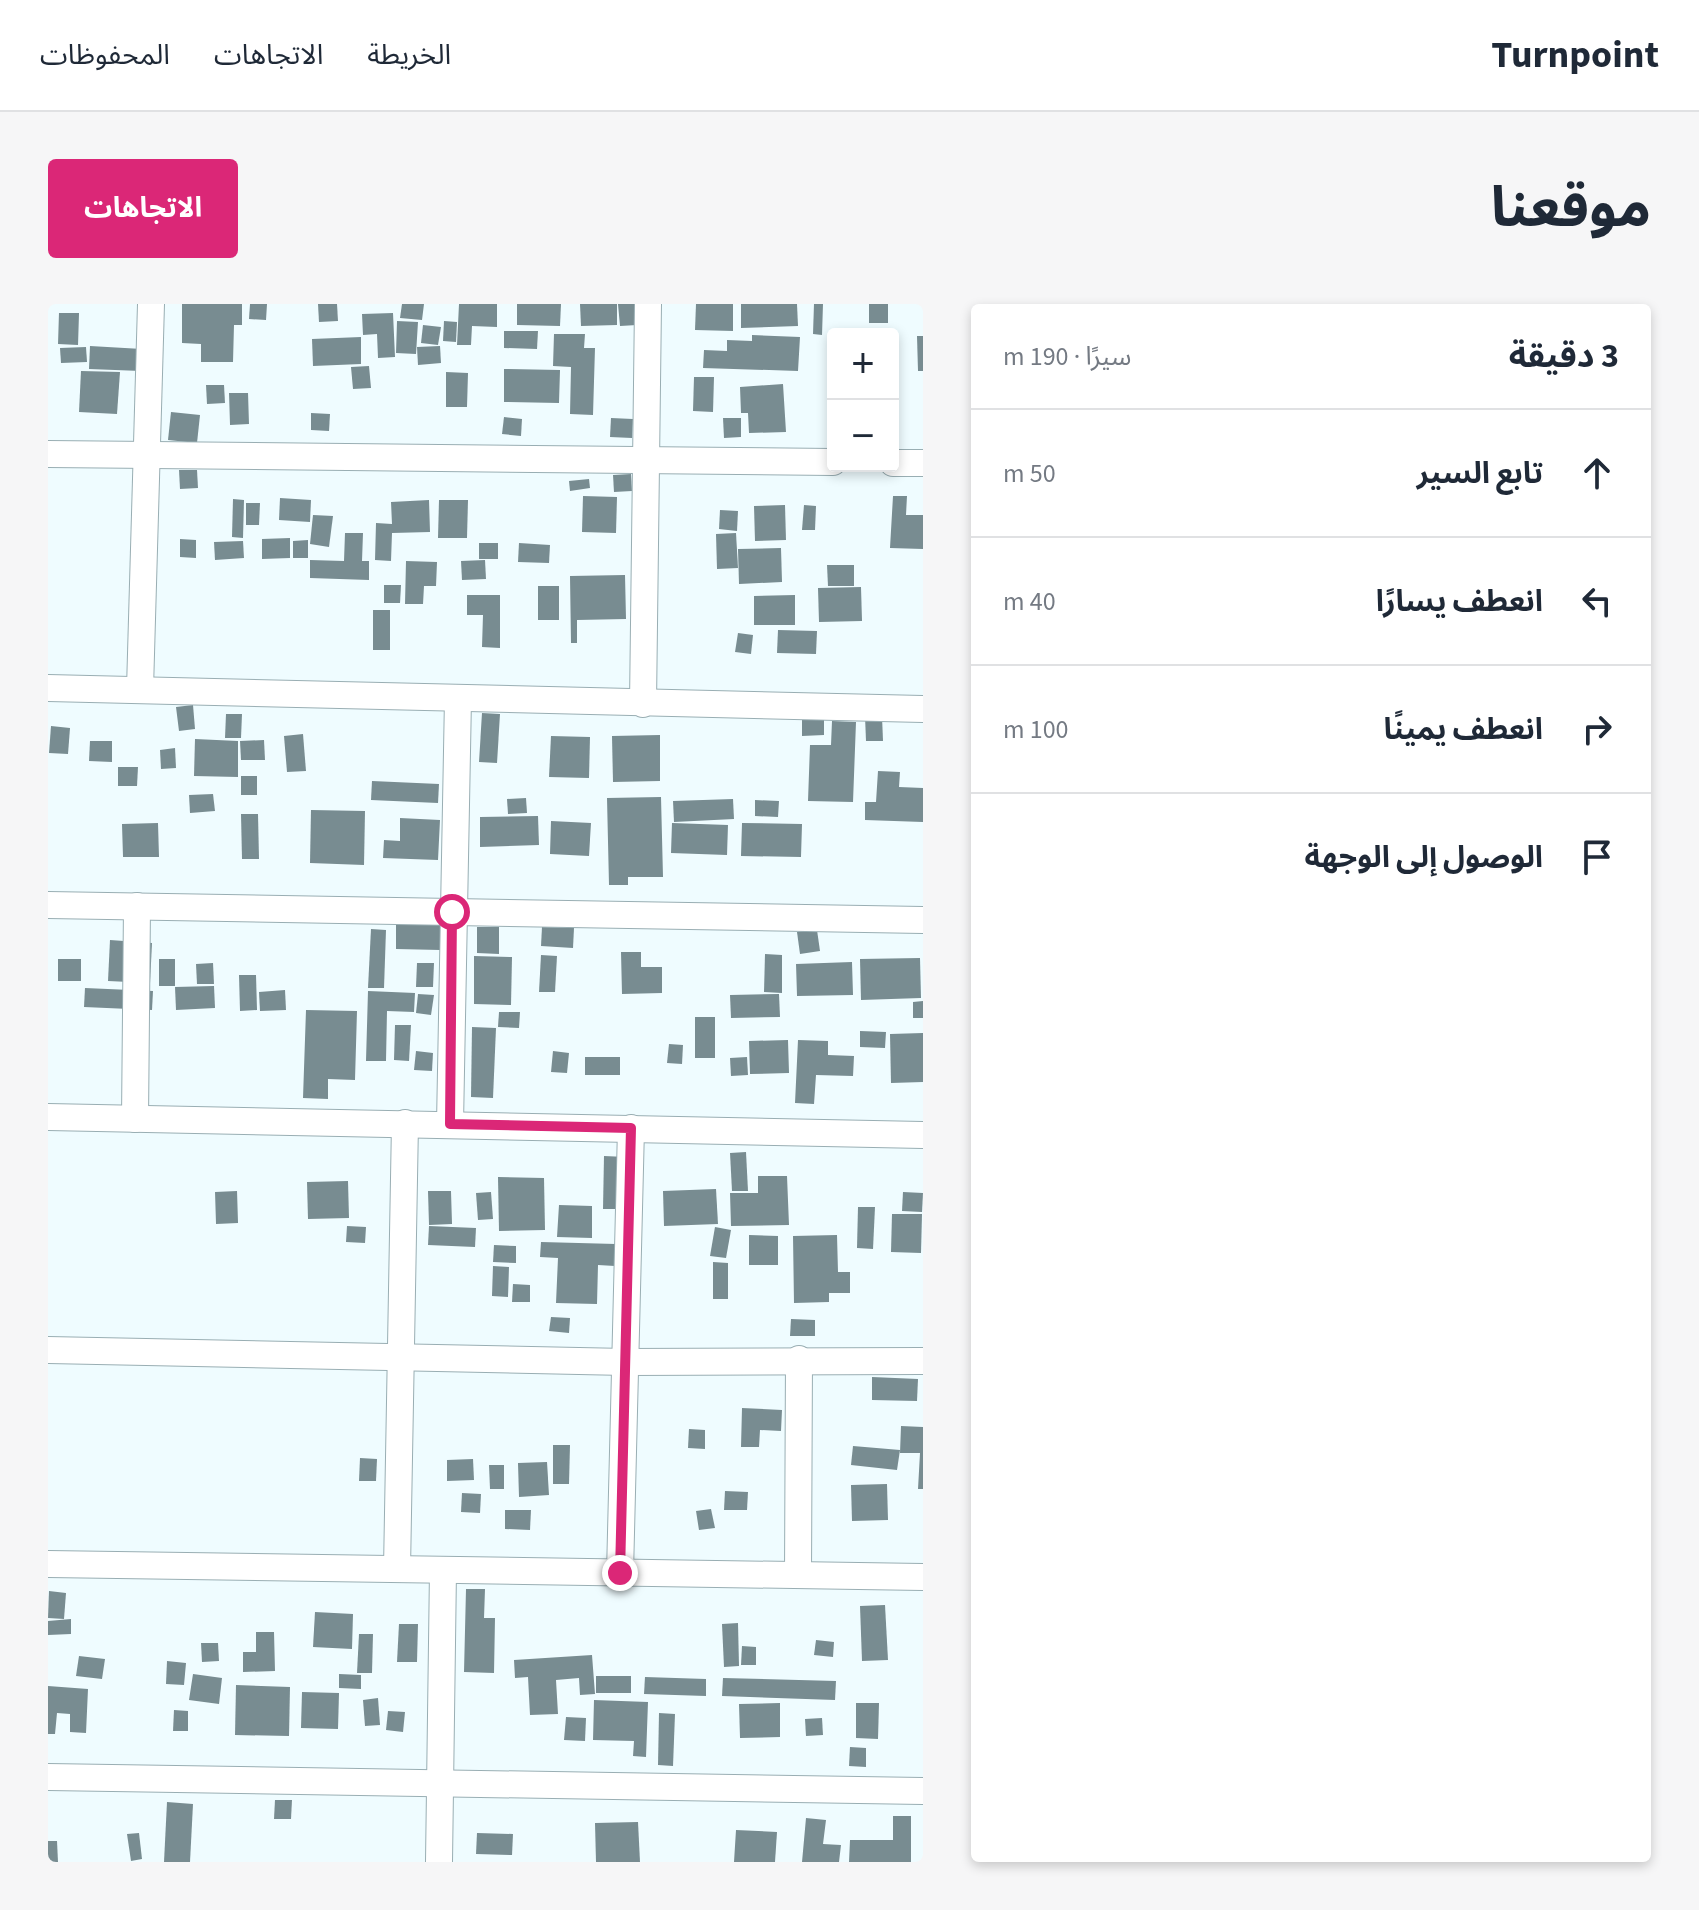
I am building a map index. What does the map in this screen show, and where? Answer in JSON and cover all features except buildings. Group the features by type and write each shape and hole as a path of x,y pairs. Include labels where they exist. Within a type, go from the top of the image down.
{"street":[{"path":"140,689 151,304"},
{"path":"643,704 648,304"},
{"path":"48,454 146,458 827,462"},
{"path":"899,463 923,463"},
{"path":"48,688 923,709"},
{"path":"450,1124 458,698"},
{"path":"48,905 923,920"},
{"path":"135,1119 137,906"},
{"path":"48,1117 923,1135"},
{"path":"397,1569 405,1123"},
{"path":"620,1573 631,1128"},
{"path":"48,1350 626,1362 799,1359 923,1361"},
{"path":"798,1575 799,1359"},
{"path":"48,1564 923,1577"},
{"path":"439,1862 443,1570"},
{"path":"48,1777 923,1791"}],"route":[{"path":"452,912 450,1124 631,1128 620,1573"}]}
